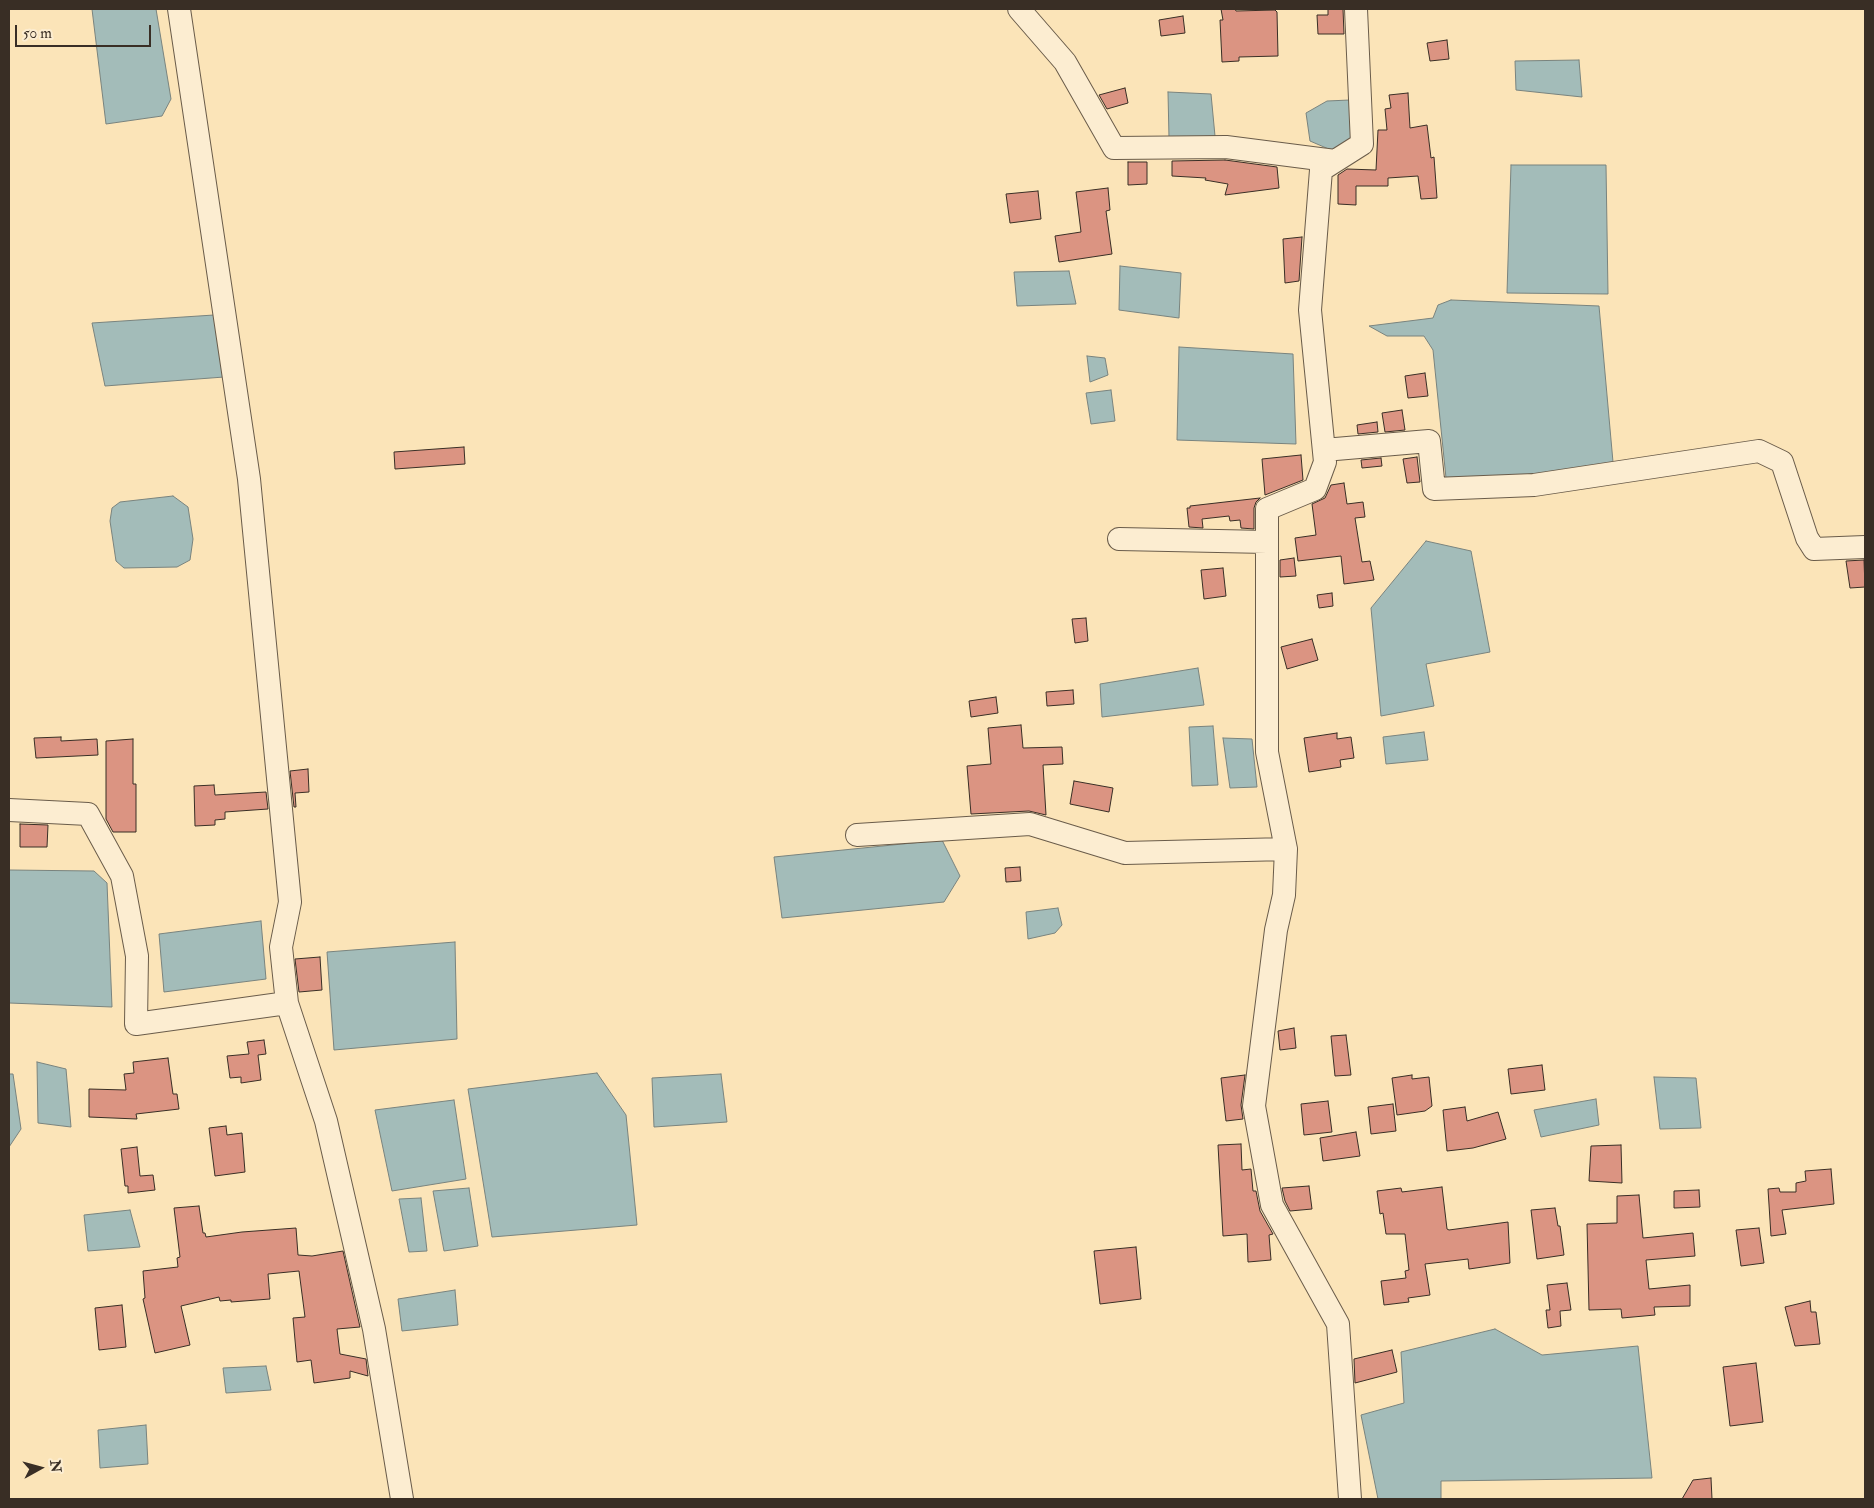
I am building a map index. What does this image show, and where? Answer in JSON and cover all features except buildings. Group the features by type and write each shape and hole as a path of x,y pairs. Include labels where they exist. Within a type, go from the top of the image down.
{"street":[{"path":"178,9 249,479 290,902 281,947 287,1002 331,1140 374,1329 402,1499"},
{"path":"1019,9 1065,62 1114,148 1226,147 1335,161"},
{"path":"1350,1499 1338,1324 1272,1205 1254,1106 1276,930 1284,895 1286,849 1267,752 1267,509 1316,490 1325,462 1310,310 1321,170 1362,144 1356,9"},
{"path":"1324,450 1429,441 1434,489 1534,485 1758,450 1782,462 1807,538 1814,549 1865,547"},
{"path":"1119,539 1267,542"},
{"path":"9,810 88,814 122,876 136,956 136,1024 287,1002"},
{"path":"857,835 1030,824 1125,853 1286,849"}],"water":[{"path":"92,9 156,9 171,99 162,116 106,124"},
{"path":"1579,60 1582,97 1516,90 1515,61"},
{"path":"1168,92 1211,94 1215,136 1169,138"},
{"path":"1350,100 1355,138 1331,150 1310,141 1306,113 1327,101"},
{"path":"1511,165 1606,165 1608,294 1507,293"},
{"path":"1120,266 1181,273 1179,318 1119,310"},
{"path":"1069,271 1076,304 1017,306 1014,272"},
{"path":"1451,300 1599,306 1613,462 1557,476 1446,478 1433,350 1424,336 1387,336 1369,326 1433,318 1438,305"},
{"path":"214,315 224,377 105,386 92,323"},
{"path":"1179,347 1293,354 1296,444 1177,440"},
{"path":"1087,356 1105,358 1108,375 1090,382"},
{"path":"1111,390 1115,421 1091,424 1086,393"},
{"path":"173,496 188,507 193,539 190,560 177,567 124,568 116,561 110,521 112,508 120,502"},
{"path":"1426,541 1471,551 1490,652 1426,664 1434,706 1381,716 1371,608"},
{"path":"1198,668 1204,705 1102,717 1100,684"},
{"path":"1213,726 1218,785 1192,786 1189,727"},
{"path":"1424,732 1428,760 1386,764 1383,737"},
{"path":"1223,738 1252,739 1257,787 1230,788"},
{"path":"942,840 960,876 944,902 782,918 774,857"},
{"path":"9,870 94,871 107,883 112,1007 9,1003"},
{"path":"1058,908 1062,925 1055,933 1028,939 1026,912"},
{"path":"261,921 266,979 164,992 159,934"},
{"path":"455,942 457,1039 334,1050 327,952"},
{"path":"37,1062 66,1069 71,1127 38,1123"},
{"path":"597,1073 626,1115 637,1225 492,1237 468,1089"},
{"path":"9,1074 13,1074 21,1129 9,1147"},
{"path":"721,1074 727,1122 654,1127 652,1078"},
{"path":"1654,1077 1696,1078 1701,1128 1660,1129"},
{"path":"1596,1099 1599,1125 1541,1137 1534,1110"},
{"path":"454,1100 466,1179 392,1191 375,1110"},
{"path":"469,1188 478,1246 444,1251 433,1191"},
{"path":"421,1198 427,1251 409,1252 399,1199"},
{"path":"130,1210 140,1247 88,1251 84,1215"},
{"path":"455,1290 458,1325 402,1331 398,1299"},
{"path":"1495,1329 1542,1355 1638,1346 1652,1478 1441,1481 1441,1499 1378,1499 1361,1415 1404,1403 1401,1352"},
{"path":"266,1366 271,1390 226,1393 223,1368"},
{"path":"146,1425 148,1464 100,1468 98,1430"}]}
